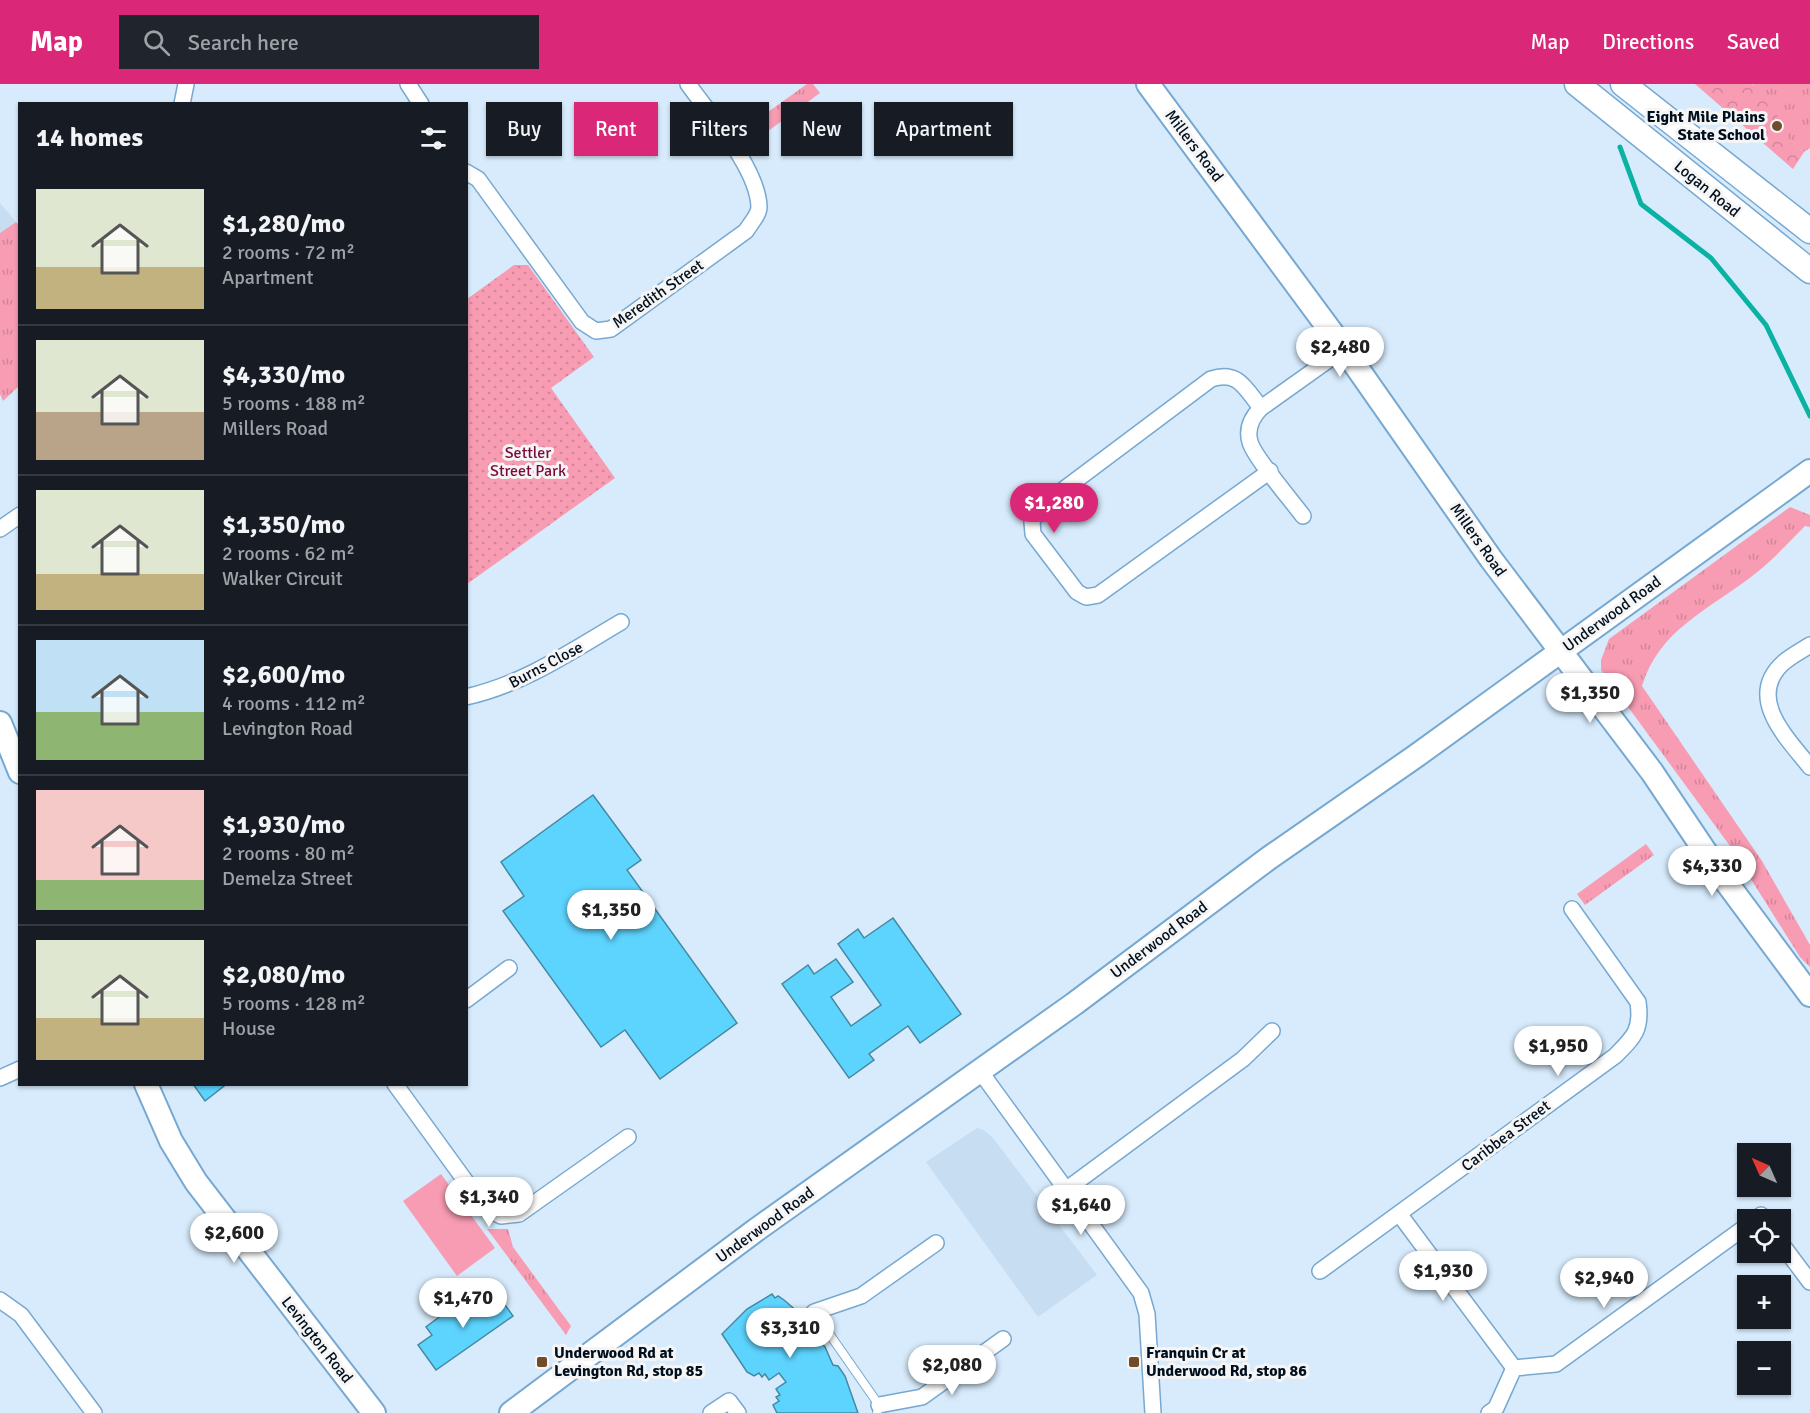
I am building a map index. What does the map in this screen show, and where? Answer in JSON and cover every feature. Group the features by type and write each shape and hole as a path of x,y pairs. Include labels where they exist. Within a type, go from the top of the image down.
{"main road":[{"name":"Millers Road","path":"1148,84 1344,349 1491,559 1652,772 1721,875 1810,995"},
{"name":"Logan Road","path":"1576,84 1810,271"},
{"name":"Logan Road","path":"1623,84 1810,231"},
{"name":"Underwood Road","path":"511,1413 756,1230 980,1071 1269,858 1810,471"},
{"path":"0,723 18,767"},
{"name":"Levington Road","path":"147,1086 171,1141 196,1182 374,1413"}],"street":[{"path":"182,102 186,84"},
{"path":"408,84 420,102"},
{"name":"Meredith Street","path":"468,173 478,179 582,322 596,331 611,329 746,231 759,210 755,185 733,147 688,84"},
{"path":"1303,516 1250,442 1249,426 1253,416 1262,408 1344,349"},
{"path":"1262,408 1236,378 1224,374 1211,379 1039,508 1032,522 1033,534 1077,592 1086,597 1098,596 1270,471"},
{"path":"0,529 18,516"},
{"name":"Burns Close","path":"468,697 498,690 530,677 621,622"},
{"path":"1810,645 1782,664 1772,677 1767,698 1773,719 1810,768"},
{"name":"Caribbea Street","path":"1320,1271 1400,1215 1615,1056 1634,1037 1640,1019 1638,1002 1572,909"},
{"path":"468,999 509,968"},
{"path":"1067,1189 1243,1059 1272,1031"},
{"path":"0,1078 18,1070"},
{"path":"980,1071 1133,1280 1145,1303 1153,1413"},
{"path":"396,1086 485,1208 501,1216 519,1214 628,1137"},
{"path":"1400,1215 1514,1368"},
{"path":"1514,1368 1556,1364 1737,1233"},
{"path":"814,1312 861,1296 936,1243"},
{"path":"1791,1257 1810,1282"},
{"path":"0,1300 21,1315 94,1413"},
{"path":"878,1409 922,1397 1003,1339"},
{"path":"1489,1413 1496,1408 1514,1368"},
{"path":"711,1413 729,1401 738,1413"}],"lane":[{"path":"814,1312 878,1409"}],"shaded area":[{"path":"0,203 16,222 0,233"},
{"path":"977,1128 984,1130 993,1138 1097,1275 1038,1317 926,1162"}],"green space":[{"path":"807,84 813,84 820,93 808,102 782,102"},
{"path":"1695,84 1751,84 1765,92 1787,136 1804,152 1793,169"},
{"path":"1753,84 1810,84 1810,148 1804,152 1789,140 1783,133 1768,98"},
{"path":"781,103 781,122 769,130 769,111"},
{"path":"16,222 18,224 18,387 3,401 0,394 0,233"},
{"name":"Settler Street Park","path":"514,265 528,265 594,357 551,388 615,478 468,583 468,298"},
{"path":"1790,507 1810,515 1810,527 1805,526 1758,571 1702,611 1673,636 1660,650 1642,686 1762,861 1810,945 1810,967 1800,957 1730,846 1601,670 1601,660 1609,639"},
{"path":"1646,844 1654,855 1585,905 1577,894"},
{"path":"441,1174 495,1248 457,1276 403,1201"},
{"path":"487,1229 508,1229 513,1247 571,1326 566,1335"}],"building":[{"path":"593,795 641,860 627,870 737,1023 660,1079 625,1030 601,1047 503,911 524,896 501,862"},
{"path":"893,918 961,1014 920,1043 908,1026 869,1054 874,1060 849,1078 782,984 808,965 814,974 836,959 853,982 831,997 851,1026 881,1005 838,944 858,929 864,938"},
{"path":"194,1086 224,1086 205,1101"},
{"path":"495,1291 513,1316 436,1370 418,1345 432,1335 426,1327 458,1303 465,1313"},
{"path":"772,1294 775,1298 778,1296 784,1300 806,1319 812,1333 825,1347 833,1365 838,1366 845,1376 858,1413 777,1413 773,1405 779,1401 776,1397 780,1395 776,1389 786,1382 779,1373 769,1380 765,1374 762,1377 759,1373 754,1376 747,1372 722,1334 747,1309"}],"waterway":[{"path":"1620,147 1641,204 1711,258 1766,325 1810,416"}],"place":[{"name":"Eight Mile Plains State School","path":"1777,126"},
{"name":"Underwood Rd at Levington Rd, stop 85","path":"542,1362"},
{"name":"Franquin Cr at Underwood Rd, stop 86","path":"1134,1362"}]}
